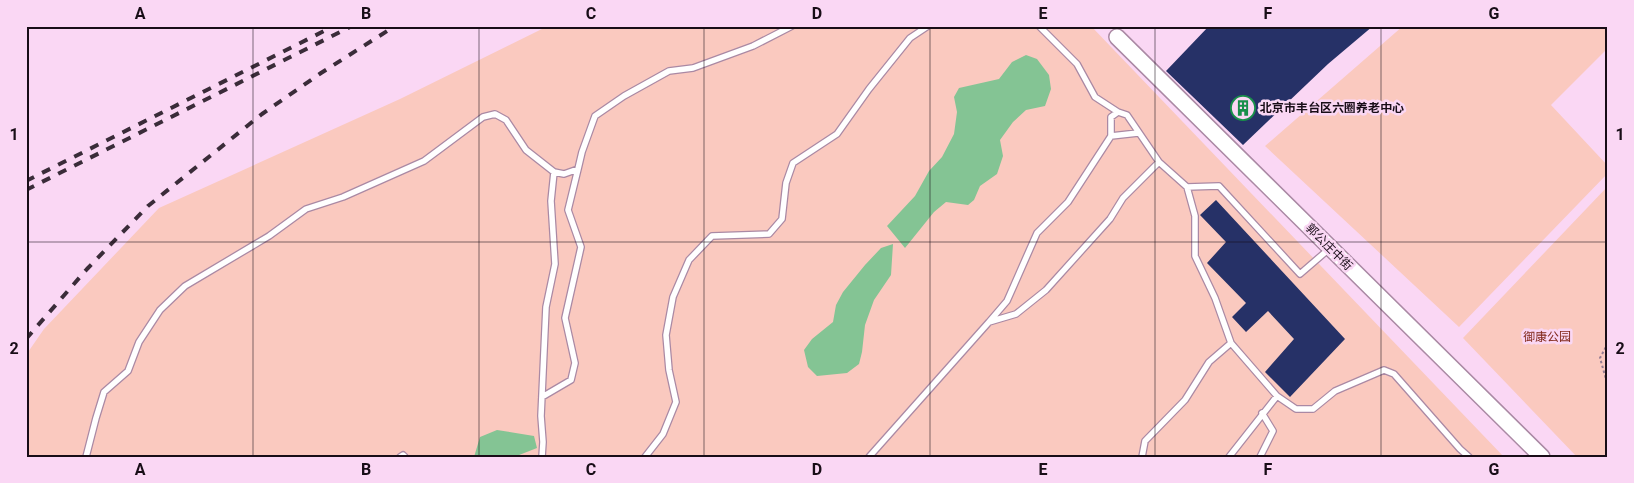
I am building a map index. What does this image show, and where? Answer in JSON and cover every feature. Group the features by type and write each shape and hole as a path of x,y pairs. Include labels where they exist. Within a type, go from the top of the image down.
{"street":[{"name":"郭公庄中街","path":"1117,37 1542,457"}],"lane":[{"path":"542,398 571,380 575,362 565,318 582,246 568,210 582,152 595,116 624,96 669,71 693,68 753,46 792,26"},
{"path":"645,457 663,434 676,402 669,370 666,335 673,297 689,260 712,236 768,234 782,219 786,183 793,163 837,134 869,89 910,38 928,26"},
{"path":"1039,26 1077,64 1095,97 1118,112 1127,115 1159,162 1187,187 1195,216 1195,256 1215,298 1231,343 1277,396 1296,409 1313,409 1335,391 1384,370 1394,374 1469,457"},
{"path":"869,457 1007,301 1037,232 1068,202 1111,136 1112,117 1118,112"},
{"path":"86,457 104,392 128,371 139,342 160,310 185,286 268,236 306,209 343,197 424,161 482,117 495,114 506,120 526,150 554,172 564,174 578,169"},
{"path":"1111,136 1138,133"},
{"path":"989,322 1016,314 1046,290 1110,219 1123,198 1159,162"},
{"path":"542,457 541,416 546,306 555,264 551,201 554,172"},
{"path":"1187,187 1218,186 1300,274 1330,248"},
{"path":"1142,457 1145,441 1185,400 1209,362 1231,343"},
{"path":"1229,457 1277,396"},
{"path":"1260,457 1273,431 1262,413"},
{"path":"400,457 403,455 405,457"}],"path":[{"path":"1608,343 1600,358 1608,386"}],"green space":[{"path":"548,26 1091,26 1504,457 26,457 26,355 44,329 159,208 400,99"},
{"path":"1403,26 1608,26 1608,48 1551,105 1608,166 1608,173 1459,327 1265,146"},
{"name":"御康公园","path":"1608,186 1608,457 1577,457 1463,338"}],"shaded area":[{"path":"1026,55 1037,59 1049,75 1051,89 1045,106 1026,110 1013,122 1000,140 1003,156 997,174 980,186 974,200 968,205 946,202 934,212 905,248 887,226 915,196 929,171 942,157 954,134 957,112 954,97 959,88 999,79 1012,62"},
{"path":"893,244 891,275 874,300 865,325 859,364 847,373 817,376 808,367 804,350 812,339 833,322 836,305 843,292 865,265 881,248"},
{"path":"497,430 534,436 537,448 514,457 474,457 480,437"}],"building":[{"name":"北京市丰台区六圈养老中心","path":"1209,26 1373,26 1328,64 1243,145 1166,71"},
{"path":"1216,200 1345,339 1290,397 1265,372 1294,339 1268,311 1246,332 1232,317 1246,303 1207,263 1226,242 1200,215"}],"railway":[{"path":"26,181 334,26"},
{"path":"26,190 352,26"},
{"path":"26,339 87,269 148,206 262,114 321,73 395,26"}],"place":[{"name":"北京市丰台区六圈养老中心","path":"1243,108"}]}
